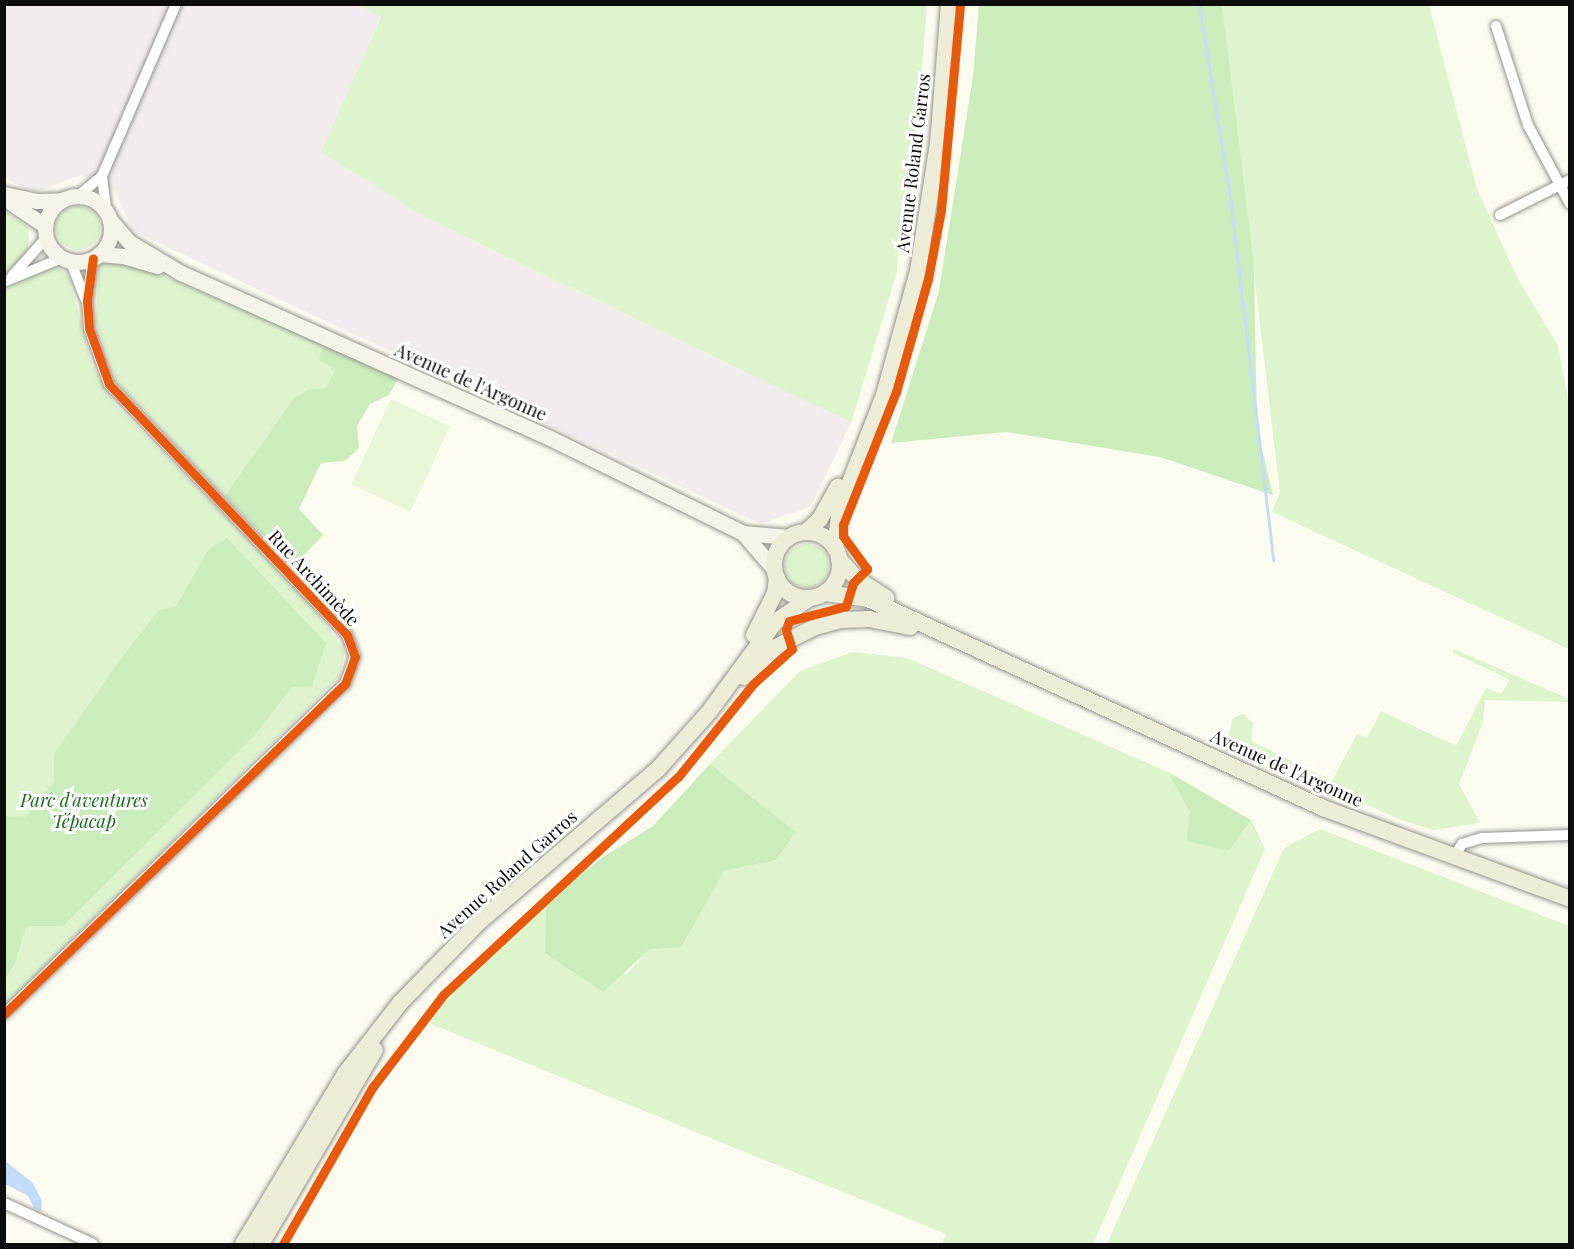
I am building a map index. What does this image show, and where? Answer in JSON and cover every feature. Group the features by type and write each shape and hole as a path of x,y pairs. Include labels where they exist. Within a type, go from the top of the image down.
{"main road":[{"name":"Avenue Roland Garros","path":"837,553 840,508 874,424 918,271 932,194 949,4"},
{"path":"4,196 37,201 62,200 78,196 91,199 108,216 110,239 96,256 66,259 46,232 4,196"},
{"path":"46,232 53,207 62,200"},
{"name":"Avenue de l'Argonne","path":"108,216 129,242 181,273 549,437 743,533"},
{"name":"Avenue de l'Argonne","path":"96,256 123,256 181,273"},
{"name":"Avenue Roland Garros","path":"806,532 832,501 894,359"},
{"path":"806,532 823,536 837,553 837,579 818,595 790,594 743,533 789,537 806,532"},
{"path":"776,573 777,551 789,537"},
{"name":"Avenue de l'Argonne","path":"837,553 872,590 996,656"},
{"name":"Avenue Roland Garros","path":"633,787 692,721 737,663 766,613 776,573"},
{"name":"Avenue Roland Garros","path":"243,1245 345,1074 411,994 479,922 633,787 658,769 709,712 775,622 818,595"},
{"name":"Avenue de l'Argonne","path":"818,595 868,599 1323,808 1569,899"},
{"path":"658,769 696,737 753,667 776,647 815,627 842,620 869,619 970,645"},
{"name":"Avenue Roland Garros","path":"261,1245 338,1108 411,994"}],"street":[{"path":"78,196 102,176 176,4"},
{"path":"1497,26 1528,125 1565,183 1569,204"},
{"path":"102,176 108,216"},
{"path":"1500,215 1565,183"},
{"path":"6,281 46,232"},
{"name":"Rue Archimède","path":"4,1014 345,684 355,657 347,635 109,384 89,328 87,301 96,256"},
{"path":"6,281 66,259"},
{"name":"Rue Archimède","path":"66,259 87,301"},
{"path":"1453,858 1462,844 1482,838 1569,835"},
{"path":"4,1203 93,1245"}],"shaded area":[{"path":"5,5 359,5 381,16 322,152 423,216 851,423 811,506 761,524 133,231 114,189 81,175 36,192 5,179"}],"green space":[{"path":"359,5 927,5 917,128 896,275 851,423 423,216 321,152 381,17"},
{"path":"979,5 1222,5 1254,266 1257,429 1273,495 1160,457 1006,432 891,443 939,291 973,76"},
{"path":"1222,5 1429,5 1477,189 1517,277 1558,346 1570,410 1569,649 1272,512 1280,493"},
{"path":"78,206 87,207 94,212 99,219 99,237 94,244 87,249 78,250 69,249 62,244 57,237 56,228 57,219 62,212 69,207"},
{"path":"5,212 28,227 29,240 26,254 5,274"},
{"path":"112,259 151,270 324,345 336,369 325,389 310,389 263,443 225,496 117,382 96,322 99,264"},
{"name":"Parc d'aventures Tépacap","path":"59,268 69,277 92,365 114,403 312,606 345,652 339,677 5,1005 5,290 47,269"},
{"path":"324,345 398,379 389,395 370,404 357,426 359,448 345,461 321,463 299,509 323,535 294,566 225,496 294,398 310,389 325,389 336,369 318,359"},
{"path":"391,399 450,426 410,512 351,484"},
{"name":"Parc d'aventures Tépacap","path":"227,538 326,643 312,686 292,687 254,736 63,926 26,926 15,963 5,979 5,816 25,817 54,782 54,754 123,656 158,611 176,606 209,549"},
{"path":"807,544 823,550 829,566 823,582 807,588 791,582 785,566 791,550"},
{"path":"1454,649 1569,699 1569,702 1485,700 1483,722 1459,784 1480,823 1434,830 1401,820 1227,741 1233,718 1243,714 1253,723 1251,741 1332,781 1357,734 1367,738 1381,711 1456,746 1486,688 1501,694 1510,680 1452,652"},
{"path":"852,652 907,658 1168,772 1190,812 1229,851 1251,820 1265,849 1093,1244 942,1244 946,1234 431,1024 430,1008 468,968 546,903 545,953 575,971 627,974 650,949 702,906 724,871 776,860 796,832 710,764 800,671"},
{"path":"710,764 796,832 776,860 724,871 681,947 650,949 603,992 545,953 546,903 603,857 653,826"},
{"path":"1168,772 1251,820 1229,851 1187,841 1190,812"},
{"path":"1320,829 1569,926 1569,1244 1107,1244 1284,848"}],"water":[{"path":"5,1161 33,1183 42,1201 41,1211 34,1208 28,1196 5,1184"}],"waterway":[{"path":"1199,4 1230,197 1273,560"}],"cycle path":[{"path":"283,1244 372,1088 443,995 678,777 753,684 792,649 786,630 789,621 846,606 853,583 867,569 843,536 843,525 896,392 928,279 941,210 960,4"},
{"path":"4,1014 345,684 355,657 347,635 109,384 89,328 87,301 93,258"}]}
